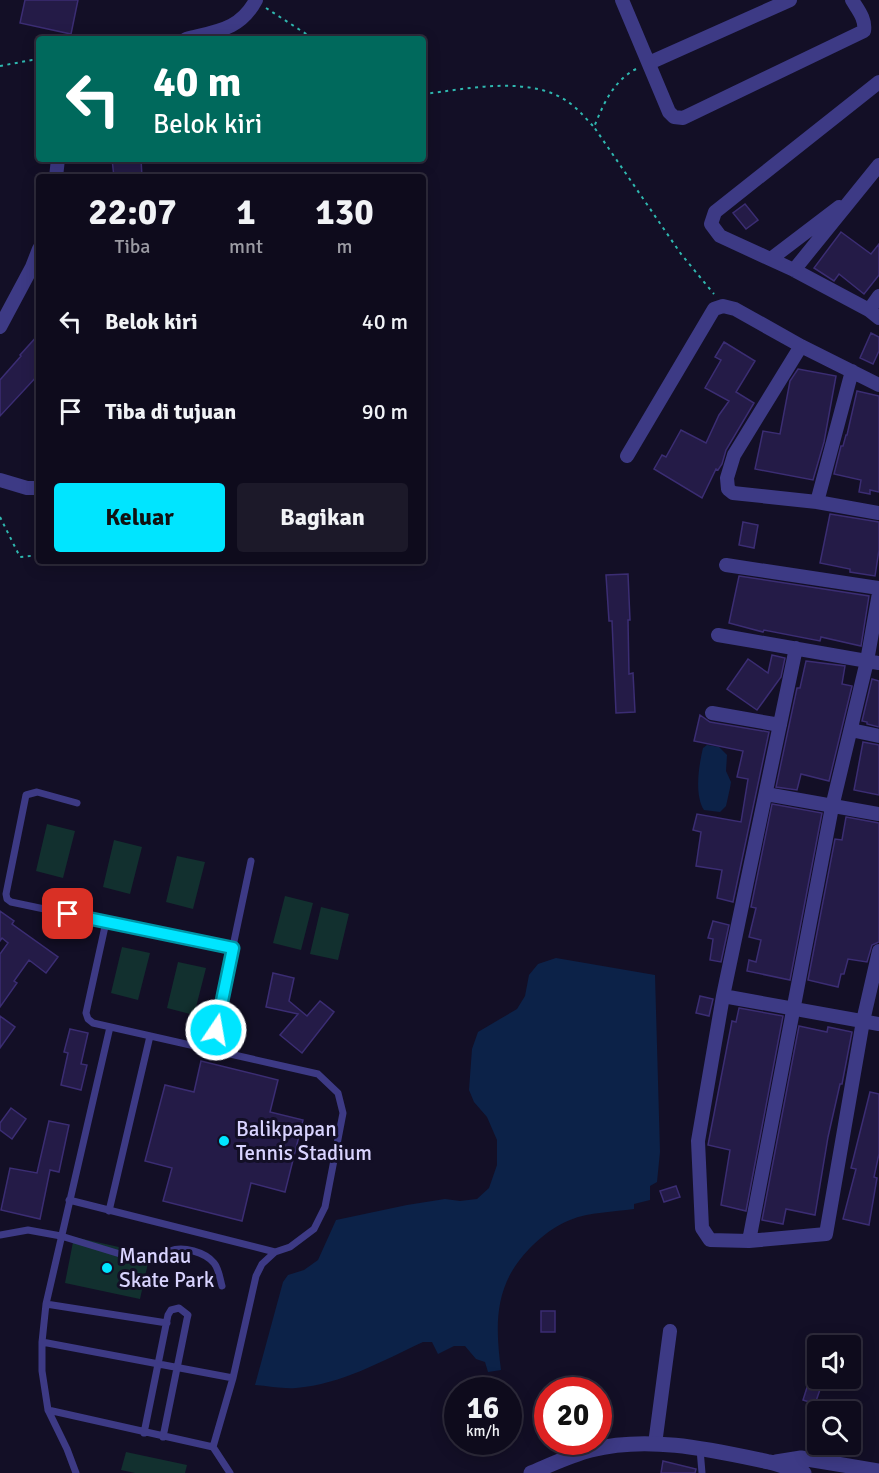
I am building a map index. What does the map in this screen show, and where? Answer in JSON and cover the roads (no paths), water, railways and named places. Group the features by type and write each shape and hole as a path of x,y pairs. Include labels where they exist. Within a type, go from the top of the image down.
{"street":[{"path":"196,36 238,23 248,14 256,0"},
{"path":"622,0 669,112 674,117 682,118 864,31 863,18 852,0"},
{"path":"649,63 790,0"},
{"path":"879,82 715,212 711,224 720,236 772,258 874,314 879,296"},
{"path":"794,270 879,165"},
{"path":"772,258 857,193"},
{"path":"0,327 36,257"},
{"path":"627,456 714,309 723,306 735,309 801,346 879,385"},
{"path":"801,346 734,455 727,478 728,489 733,493 817,502 879,513"},
{"path":"817,502 852,371"},
{"path":"0,480 27,488 36,488"},
{"path":"726,565 879,588"},
{"path":"749,1241 832,807 851,730 873,662 879,593"},
{"path":"718,635 873,662"},
{"path":"796,648 723,996 698,1141 702,1228 710,1240 714,1242 749,1241 826,1234 863,1021 879,951"},
{"path":"712,713 780,725"},
{"path":"851,730 879,736"},
{"path":"766,794 879,814"},
{"path":"723,996 879,1024"},
{"path":"655,1444 670,1331"},
{"path":"531,1473 590,1450 623,1444 655,1444 700,1449 772,1462 804,1473"},
{"path":"772,1462 801,1458 879,1471"}],"lane":[{"path":"77,803 37,792 26,795 7,899 11,902 233,948"},
{"path":"211,1050 251,861"},
{"path":"106,922 86,1013 93,1023 318,1074 338,1093 343,1113 325,1207 314,1229 290,1247 275,1252 262,1264 256,1276 233,1378 213,1447"},
{"path":"76,1473 68,1449 48,1410 42,1371 42,1342 46,1304 110,1027"},
{"path":"109,1211 150,1036"},
{"path":"69,1200 275,1252"},
{"path":"0,1235 28,1230 61,1236 143,1261 153,1261 170,1251 188,1250 214,1263 222,1286"},
{"path":"46,1304 167,1323"},
{"path":"144,1433 167,1323 171,1310 179,1308 188,1315 163,1437"},
{"path":"42,1342 159,1362 233,1378"},
{"path":"48,1410 213,1447 230,1473"},
{"path":"700,1449 702,1473"}],"water":[{"path":"707,745 719,747 727,755 726,771 731,782 726,806 720,812 704,810 699,796 700,763 703,748"},
{"path":"556,958 655,975 660,1152 657,1182 650,1186 650,1200 634,1204 634,1209 577,1217 548,1232 529,1249 509,1277 503,1291 498,1321 501,1370 488,1372 485,1362 476,1359 465,1346 454,1346 438,1354 432,1342 423,1342 361,1371 329,1382 296,1388 255,1385 283,1282 288,1275 304,1270 318,1260 336,1220 445,1199 460,1201 477,1199 489,1188 497,1165 497,1140 487,1117 474,1102 469,1090 472,1049 478,1032 517,1009 525,996 529,975 538,964"}],"place":[{"name":"Balikpapan Tennis Stadium","path":"224,1141"},
{"name":"Mandau Skate Park","path":"107,1268"}]}
